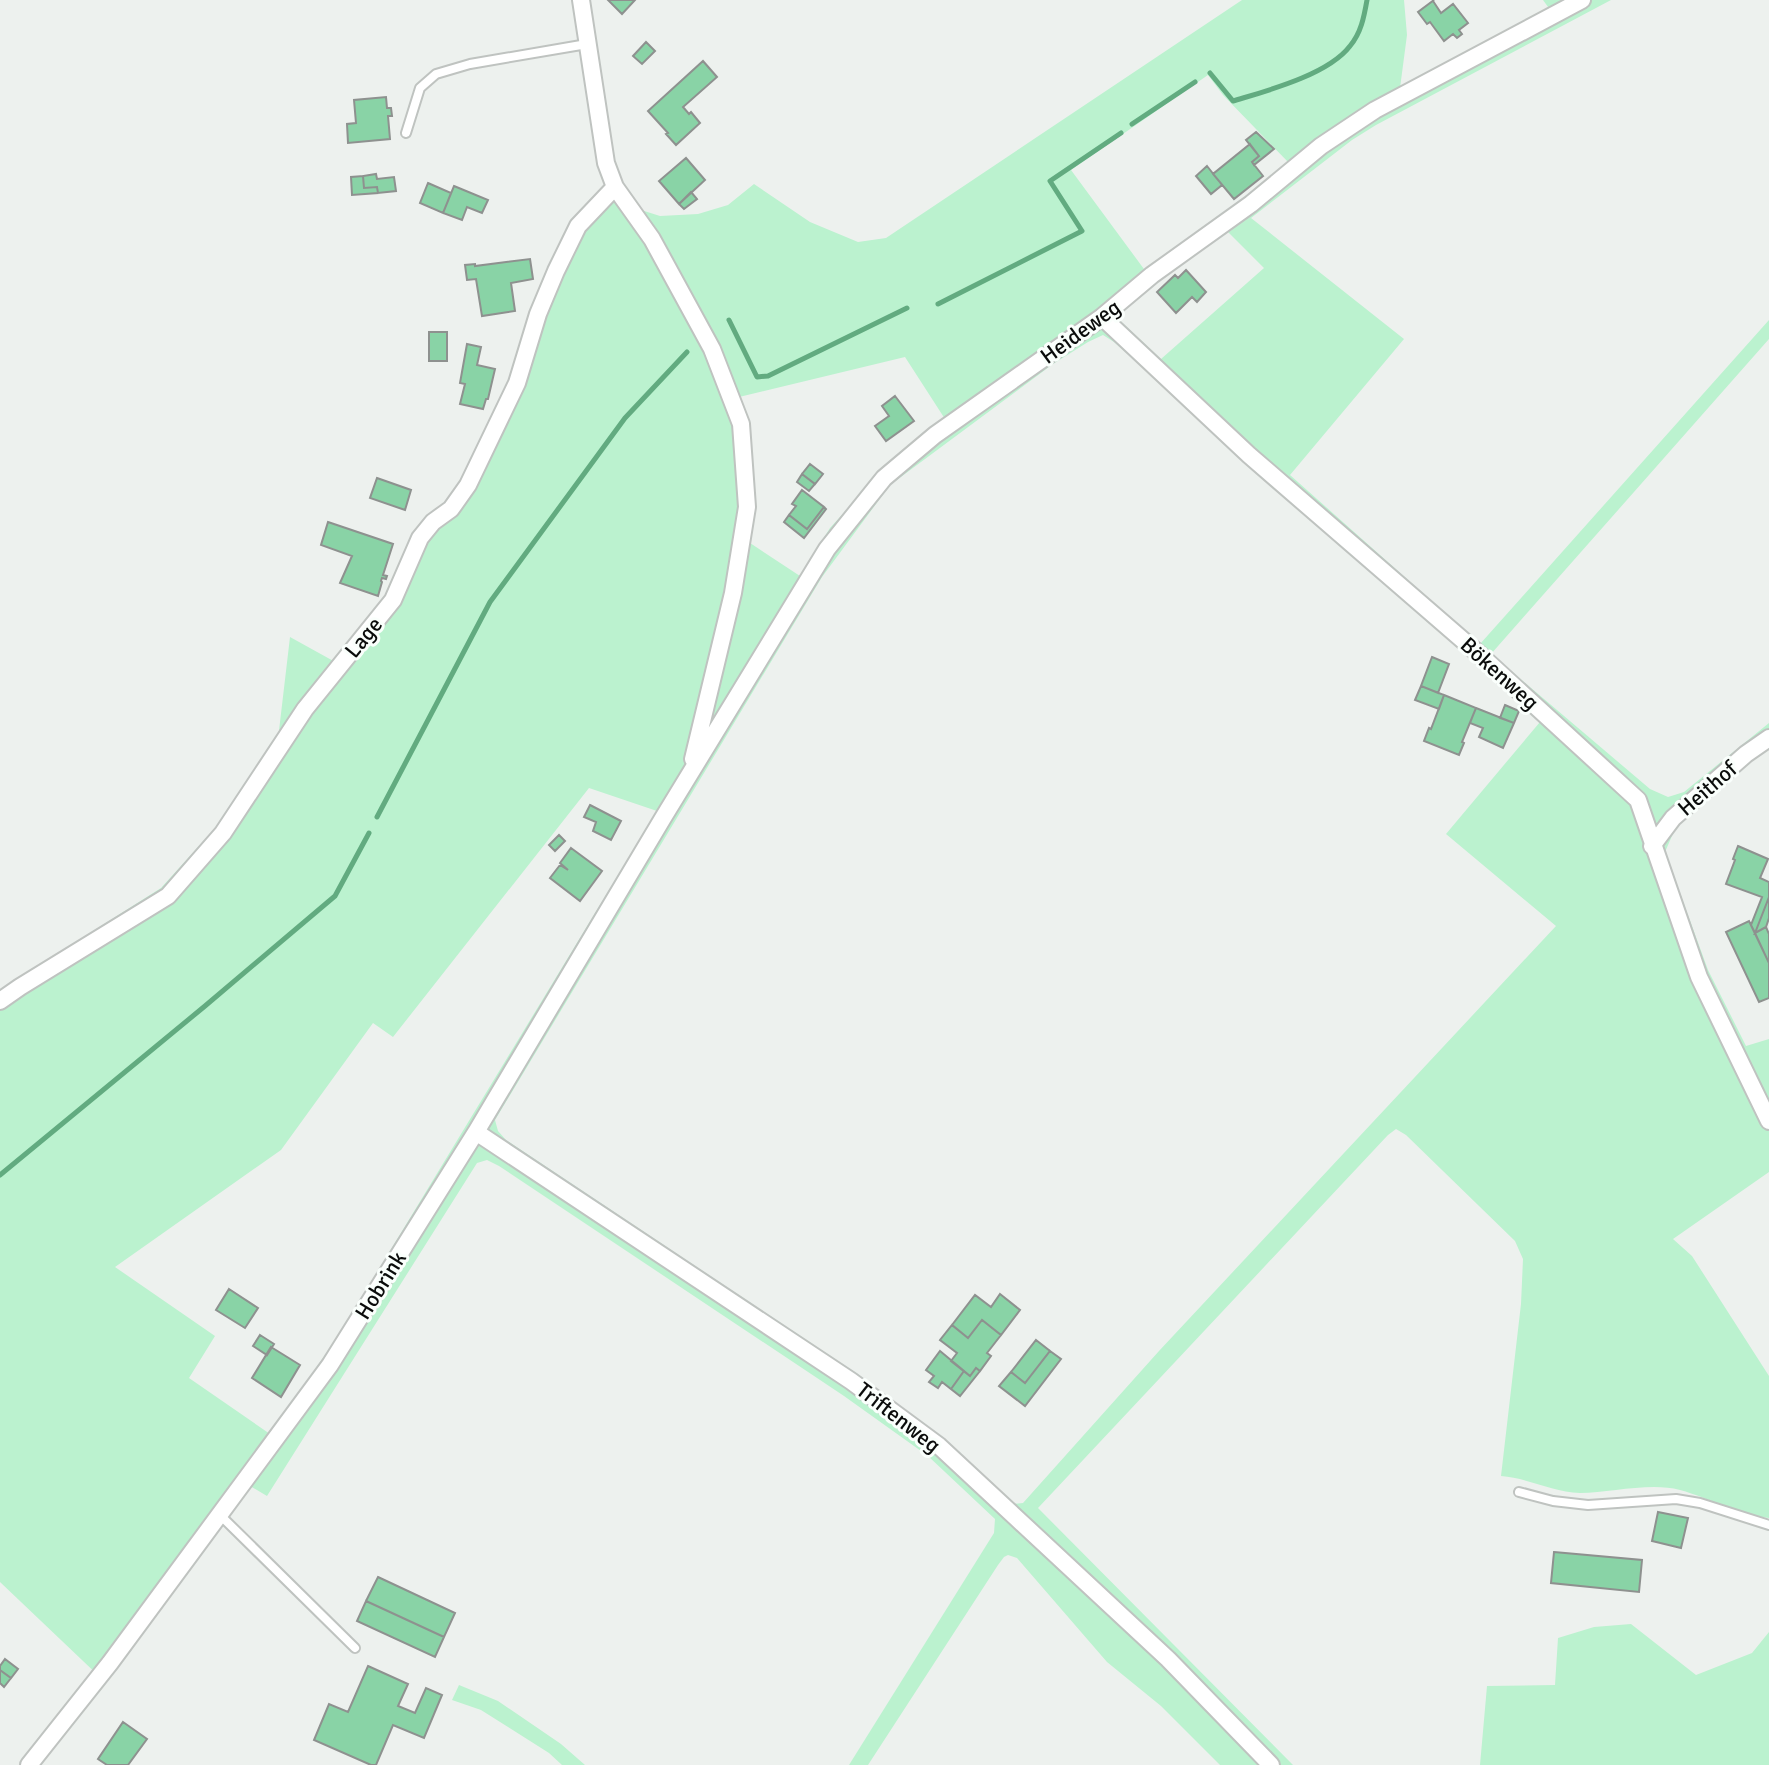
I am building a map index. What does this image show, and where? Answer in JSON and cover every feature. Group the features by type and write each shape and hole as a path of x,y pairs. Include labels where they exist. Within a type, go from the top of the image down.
{"street":[{"path":"581,0 606,163 615,187 652,239 712,349 741,424 747,507 733,593 689,776"},
{"name":"Heideweg","path":"689,776 827,549 884,478 935,435 1102,317 1152,275 1251,204 1321,146 1375,110 1582,0"},
{"name":"Lage","path":"0,1001 168,896 223,833 305,709 393,600 420,538 433,522 451,509 468,485 517,383 538,314 567,248 578,226 615,187"},
{"name":"Bökenweg","path":"1102,317 1249,455 1480,655 1638,800 1699,977 1769,1121"},
{"name":"Heithof","path":"1652,846 1673,818 1746,754 1769,738"},
{"name":"Hobrink","path":"29,1765 110,1663 330,1365 476,1132 689,776"},
{"name":"Triftenweg","path":"476,1132 851,1381 939,1446 1168,1659 1271,1765"}],"lane":[{"path":"406,133 420,88 436,74 470,64 587,44"},
{"path":"1519,1492 1553,1501 1588,1505 1676,1499 1700,1503 1769,1525"},
{"path":"220,1515 355,1648"}],"green space":[{"path":"1242,0 1404,0 1407,35 1400,88 1551,11 1543,0 1611,0 1376,125 1251,218 1404,339 1290,475 1480,644 1769,320 1769,339 1491,654 1650,789 1668,797 1684,792 1769,723 1769,745 1678,822 1665,852 1708,970 1746,1046 1769,1039 1769,1172 1673,1239 1692,1256 1769,1376 1769,1518 1668,1488 1643,1487 1580,1493 1501,1476 1521,1304 1523,1259 1515,1241 1406,1135 1396,1129 1038,1508 1293,1765 1220,1765 1161,1706 1107,1662 1017,1558 1008,1555 998,1565 868,1765 849,1765 994,1533 995,1519 928,1456 844,1396 487,1160 477,1163 267,1496 250,1486 103,1680 0,1582 0,990 161,888 218,825 278,739 290,637 337,663 388,598 449,505 510,388 530,313 570,223 608,186 619,203 660,216 698,214 728,205 754,184 810,222 858,242 886,238","holes":["1208,75 1223,95 1291,165 1217,221 1264,268 1161,359 1114,315 1155,284 1071,170","1103,335 1114,342 1442,630 1540,722 1446,834 1556,926 1159,1351 1023,1503 1012,1504 937,1437 856,1373 506,1140 498,1131 495,1120 822,577 890,485 1053,364","905,357 945,419 881,472 830,528 800,576 747,541 739,397","589,788 657,811 339,1335 270,1434 189,1378 215,1336 115,1267 281,1150 373,1023 393,1037"]},
{"path":"1631,1624 1696,1675 1752,1653 1769,1632 1769,1765 1480,1765 1487,1686 1555,1685 1558,1638 1594,1627"},
{"path":"459,1685 498,1701 561,1744 585,1765 562,1765 549,1753 481,1710 452,1700"}],"building":[{"path":"608,0 635,0 622,14"},
{"path":"1434,0 1441,13 1453,4 1468,23 1459,30 1462,34 1457,38 1453,34 1444,41 1418,12"},
{"path":"646,42 655,51 642,64 633,56"},
{"path":"703,61 717,77 683,107 700,123 676,145 648,111"},
{"path":"386,97 392,116 388,116 390,139 348,143 347,124 356,123 354,100"},
{"path":"1256,132 1274,149 1254,165 1252,162 1259,156 1246,140"},
{"path":"1250,144 1259,156 1252,162 1263,176 1234,199 1213,174"},
{"path":"686,158 705,180 679,204 659,181"},
{"path":"1207,166 1222,185 1211,194 1196,176"},
{"path":"376,174 377,179 394,177 396,191 378,193 377,187 364,188 363,176"},
{"path":"363,176 364,188 377,187 378,193 352,195 351,177"},
{"path":"428,183 451,193 443,213 420,203"},
{"path":"454,186 488,200 482,213 467,207 462,220 443,213"},
{"path":"691,192 697,199 684,209 679,204"},
{"path":"530,259 533,279 511,283 515,311 482,316 476,279 467,280 465,265"},
{"path":"1186,270 1206,292 1197,302 1192,297 1176,313 1157,292 1175,275 1178,278"},
{"path":"429,332 447,332 447,361 429,361"},
{"path":"467,344 481,347 477,365 495,369 483,409 460,404 465,384 460,383"},
{"path":"895,396 914,421 886,441 875,426 889,416 882,406"},
{"path":"810,464 823,474 815,484 802,474"},
{"path":"802,474 815,484 809,491 797,482"},
{"path":"377,478 411,490 405,510 370,498"},
{"path":"802,490 824,507 807,529 789,515 796,506 792,504"},
{"path":"824,507 826,509 804,538 784,522 789,515 807,529"},
{"path":"328,522 393,544 383,575 387,576 386,579 382,578 378,596 340,583 352,556 321,545"},
{"path":"1432,657 1449,664 1438,693 1421,686"},
{"path":"1421,686 1444,695 1439,709 1415,700"},
{"path":"1444,695 1476,708 1459,755 1424,741"},
{"path":"1505,705 1519,711 1514,723 1500,718"},
{"path":"1476,708 1514,723 1503,748 1479,737 1483,728 1470,723"},
{"path":"590,805 621,821 611,840 593,831 596,822 584,817"},
{"path":"559,835 565,841 555,851 549,845"},
{"path":"1738,846 1768,859 1760,878 1769,882 1769,897 1755,933 1751,925 1762,897 1726,884"},
{"path":"571,848 602,871 580,901 550,878 560,865 568,870 560,863"},
{"path":"1769,897 1766,927 1755,933"},
{"path":"1749,921 1769,963 1769,998 1759,1002 1726,932"},
{"path":"1766,927 1769,934 1769,963 1755,933"},
{"path":"229,1289 258,1308 245,1328 216,1310"},
{"path":"1000,1294 1020,1310 1001,1335 982,1320 968,1338 952,1325 975,1295 991,1307"},
{"path":"982,1320 1001,1335 987,1353 991,1356 980,1371 976,1368 970,1376 951,1361 957,1353 940,1340 952,1325 968,1338"},
{"path":"260,1335 274,1344 267,1355 253,1346"},
{"path":"1036,1340 1050,1351 1025,1383 1011,1372"},
{"path":"271,1347 300,1365 281,1397 252,1378"},
{"path":"940,1351 964,1371 951,1389 942,1382 938,1388 929,1382 934,1376 926,1370"},
{"path":"1050,1351 1061,1359 1025,1406 999,1386 1011,1372 1025,1383"},
{"path":"976,1368 980,1371 960,1396 951,1389 964,1371 970,1376"},
{"path":"1658,1512 1688,1518 1681,1548 1652,1541"},
{"path":"1554,1552 1642,1560 1639,1592 1551,1583"},
{"path":"378,1577 455,1613 444,1637 366,1601"},
{"path":"366,1601 444,1637 435,1657 357,1621"},
{"path":"5,1659 18,1669 11,1678 0,1670"},
{"path":"368,1666 408,1684 398,1706 415,1713 426,1688 442,1695 424,1738 393,1725 376,1765 314,1740 329,1704 348,1712"},
{"path":"0,1670 11,1678 4,1687 0,1683"},
{"path":"123,1722 147,1739 128,1765 107,1765 98,1759"}],"waterway":[{"path":"1210,73 1233,101 1312,74 1340,56 1354,41 1362,24 1367,0"},
{"path":"1132,124 1195,82"},
{"path":"938,304 1082,231 1050,181 1121,133"},
{"path":"729,320 757,377 768,376 907,308"},
{"path":"377,817 490,602 625,418 687,352"},
{"path":"0,1175 335,896 369,833"}]}
